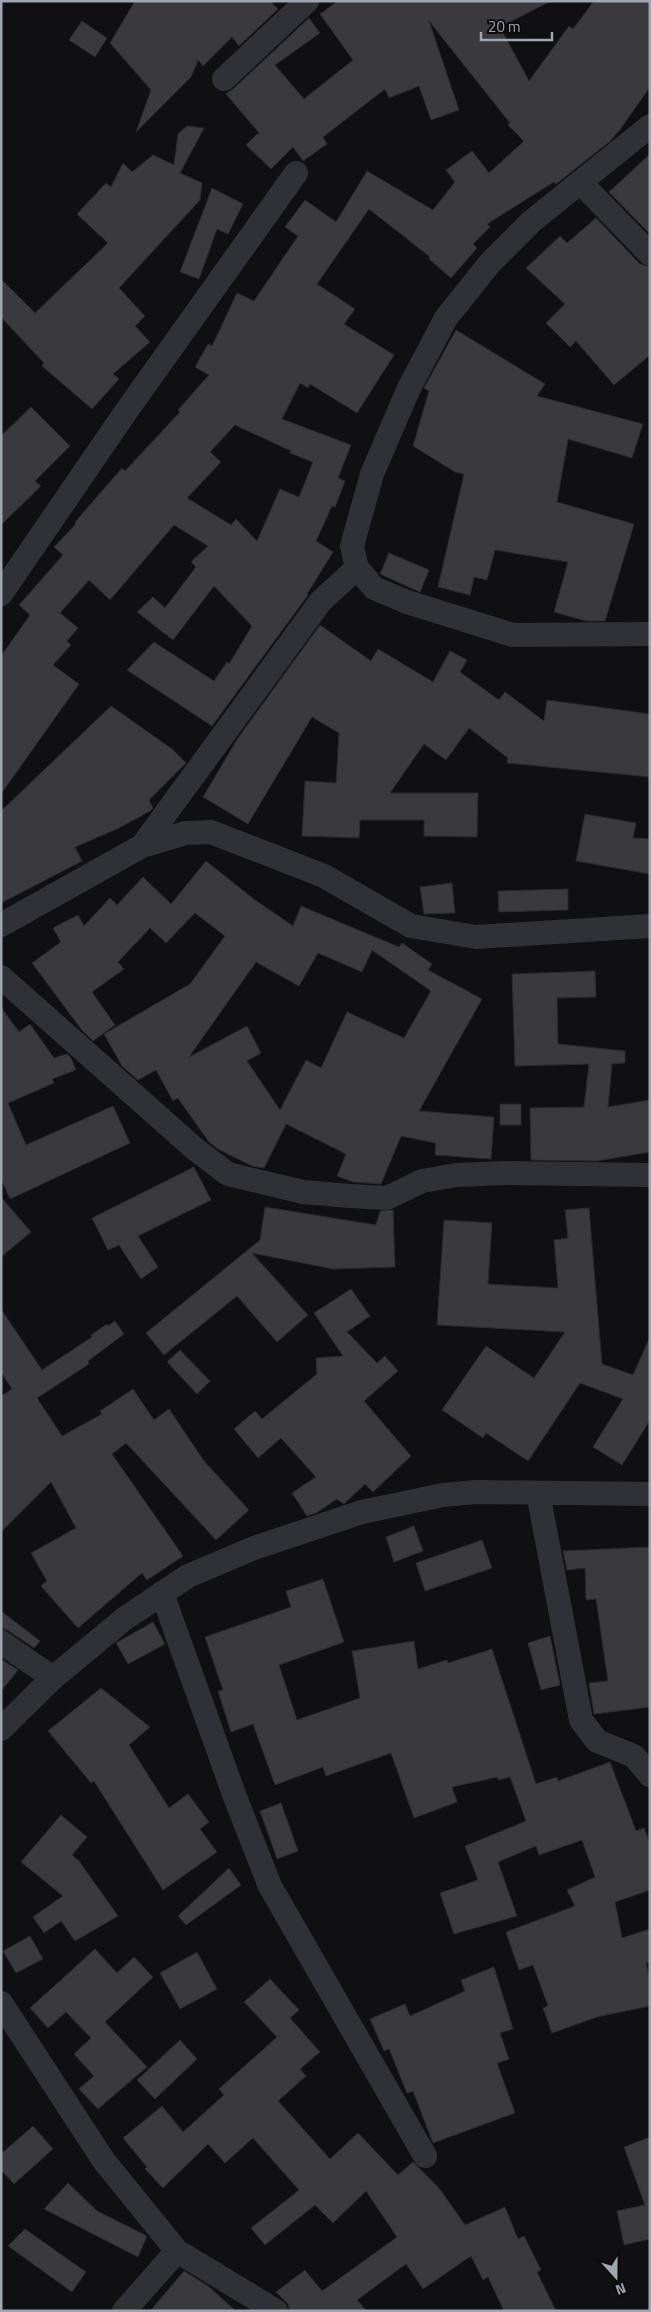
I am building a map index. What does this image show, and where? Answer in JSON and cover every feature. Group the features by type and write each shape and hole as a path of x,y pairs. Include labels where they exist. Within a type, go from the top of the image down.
{"street":[{"path":"224,79 307,1"},
{"path":"650,126 532,221 490,263 446,318 410,388 372,474 352,546 357,568 374,588 406,602 513,634 650,634"},
{"path":"1,594 125,413 296,173"},
{"path":"580,182 650,254"},
{"path":"142,846 321,601 357,568"},
{"path":"1,925 142,846 186,834 211,832 324,876 411,926 476,937 650,926"},
{"path":"1,977 195,1149 228,1174 303,1192 387,1198 422,1180 456,1175 506,1173 650,1175"},
{"path":"1,1729 54,1678 124,1619 188,1576 254,1548 362,1512 443,1495 476,1492 650,1494"},
{"path":"538,1493 581,1720 597,1741 634,1756 650,1776"},
{"path":"162,1593 235,1797 270,1886 425,2156"},
{"path":"1,1642 54,1678"},
{"path":"1,2003 104,2162 177,2252 276,2311"},
{"path":"124,2311 177,2252"}],"building":[{"path":"135,1 270,1 278,9 239,46 232,37 203,66 198,60 191,77 136,132 151,90 110,43"},
{"path":"338,1 551,1 500,27 529,81 569,26 573,29 594,1 650,1 650,87 609,142 556,184 554,182 487,224 490,227 473,244 477,248 451,278 429,259 430,257 369,209 317,284 355,309 344,324 394,355 357,413 310,384 308,388 300,383 282,419 351,445 338,478 345,481 335,507 332,506 316,541 333,552 308,595 212,726 127,670 154,642 214,681 227,662 229,664 252,626 214,586 173,640 137,612 153,597 165,608 196,567 191,562 208,546 174,525 110,600 89,580 60,613 78,628 67,641 71,645 53,665 79,684 1,794 1,656 30,615 19,605 63,555 54,547 76,524 75,522 122,468 125,471 180,412 178,410 209,375 195,367 208,344 212,346 237,293 254,301 298,236 285,227 305,200 336,222 367,171 433,210 455,182 446,170 472,151 489,173 524,141 508,125 510,123 429,21 459,110 431,120 419,86 389,98 385,89 323,137 327,144 303,161 293,147 271,169 246,145 257,134 260,134 226,94 309,18 320,33 275,65 304,99 353,60 320,14","holes":["235,425 291,451 290,453 313,462 299,497 280,489 257,541 236,519 231,525 187,498 221,462 210,452"]},
{"path":"82,21 107,38 95,57 69,40"},
{"path":"187,126 204,128 180,173 202,183 200,200 119,288 145,316 135,326 150,342 113,374 119,379 92,409 42,366 44,363 1,317 1,279 35,313 108,243 77,214 106,183 111,187 123,163 132,172 153,155 174,165 178,134"},
{"path":"650,154 650,234 609,192"},
{"path":"212,188 243,204 228,234 217,229 199,279 180,272"},
{"path":"596,218 640,264 650,267 650,355 614,385 576,341 570,347 546,323 565,304 526,268 560,236 567,243"},
{"path":"456,330 545,384 537,396 643,424 632,458 568,439 557,502 634,524 605,621 586,621 554,612 568,562 495,550 487,580 474,577 470,595 438,587 464,474 455,472 413,446 429,391 424,388"},
{"path":"31,407 70,446 35,481 41,486 1,525 1,436"},
{"path":"389,553 429,570 420,592 380,574"},
{"path":"320,625 371,661 378,649 433,682 450,651 467,660 460,672 499,700 505,692 544,721 547,700 650,714 650,777 507,763 508,758 469,728 446,760 424,744 390,793 478,793 477,837 424,836 424,820 360,820 359,838 302,836 305,781 336,783 339,733 312,717 248,824 203,797 238,738"},
{"path":"111,706 172,749 186,763 149,800 153,808 150,811 119,828 75,847 82,861 1,903 1,811"},
{"path":"585,814 636,823 633,838 650,839 650,874 576,861"},
{"path":"206,861 255,900 293,926 301,906 399,947 402,943 432,964 428,970 482,999 419,1111 494,1117 491,1159 435,1155 436,1143 401,1136 381,1184 353,1182 337,1176 346,1154 286,1124 264,1168 252,1166 218,1149 209,1142 178,1098 173,1101 156,1070 138,1080 122,1066 104,1034 190,984 225,936 195,913 166,943 150,928 118,962 124,969 92,992 115,1025 93,1041 81,1029 32,963 61,942 53,928 78,915 84,926 110,898 117,905 143,877 171,904","holes":["372,950 431,991 404,1038 347,1012 321,1068 306,1060 280,1110 247,1061 261,1053 247,1026 189,1057 256,962 299,986 318,953 362,972"]},
{"path":"452,883 455,913 424,914 420,887"},
{"path":"568,889 568,910 499,912 498,891"},
{"path":"595,971 596,997 557,998 558,1044 625,1051 625,1063 612,1064 608,1107 650,1100 650,1152 597,1161 531,1160 530,1108 584,1107 589,1064 515,1066 512,974"},
{"path":"1,1007 19,1032 30,1024 54,1058 67,1054 71,1058 76,1070 52,1079 54,1083 8,1103 26,1145 113,1106 130,1143 10,1199 1,1179"},
{"path":"500,1104 521,1104 521,1125 500,1125"},
{"path":"194,1167 211,1200 138,1236 158,1267 141,1279 119,1245 108,1250 92,1218"},
{"path":"1,1197 31,1232 1,1257"},
{"path":"265,1207 376,1225 380,1211 393,1210 395,1267 333,1269 252,1253 308,1315 277,1342 237,1296 164,1355 146,1333 260,1240"},
{"path":"589,1208 602,1364 633,1375 650,1337 650,1420 622,1465 593,1447 623,1399 580,1383 528,1461 486,1433 483,1438 442,1410 486,1346 534,1378 565,1332 437,1325 444,1220 492,1223 488,1284 558,1288 554,1240 568,1238 565,1210"},
{"path":"351,1289 370,1316 347,1332 377,1363 385,1356 398,1371 364,1401 411,1456 373,1492 365,1484 344,1504 337,1499 316,1513 307,1516 292,1493 316,1477 281,1438 258,1458 234,1429 255,1411 262,1419 317,1374 316,1358 343,1356 314,1313"},
{"path":"1,1309 42,1370 92,1337 91,1335 107,1324 108,1326 115,1321 124,1334 88,1361 89,1364 37,1398 62,1436 102,1414 100,1411 133,1389 154,1420 169,1409 204,1461 249,1510 216,1540 126,1443 112,1454 183,1556 147,1580 142,1573 78,1628 41,1586 47,1581 31,1553 76,1528 51,1482 1,1532 1,1396 12,1389 1,1372"},
{"path":"180,1350 210,1381 197,1394 167,1362"},
{"path":"414,1526 423,1551 394,1562 386,1537"},
{"path":"482,1540 492,1568 425,1591 416,1563"},
{"path":"650,1547 650,1707 594,1714 589,1683 608,1681 596,1599 586,1600 585,1568 567,1570 563,1551"},
{"path":"323,1579 344,1642 279,1665 297,1720 360,1698 352,1651 414,1641 418,1669 447,1660 448,1663 492,1649 536,1784 557,1777 558,1781 610,1762 636,1831 644,1828 650,1844 650,1890 615,1902 622,1938 650,1929 650,1962 646,1963 650,1981 650,2006 597,2017 552,2033 543,2008 548,2006 533,1965 519,1970 506,1932 575,1906 567,1890 595,1877 582,1840 539,1855 536,1846 498,1862 517,1916 454,1934 440,1893 478,1880 465,1846 526,1821 510,1777 498,1780 498,1777 452,1787 457,1802 414,1818 391,1753 326,1776 323,1767 275,1785 253,1724 231,1732 218,1691 223,1690 205,1637 291,1607 286,1591"},
{"path":"1,1611 40,1641 34,1648 9,1631 1,1628"},
{"path":"153,1622 165,1644 128,1664 116,1643"},
{"path":"550,1636 560,1685 541,1690 528,1643"},
{"path":"1,1659 18,1670 1,1691"},
{"path":"101,1688 150,1727 129,1745 169,1808 188,1794 209,1822 200,1829 217,1852 163,1890 94,1781 91,1783 48,1731"},
{"path":"281,1803 298,1851 277,1859 260,1811"},
{"path":"61,1815 87,1837 72,1855 79,1861 118,1916 75,1941 61,1921 44,1933 33,1917 63,1896 21,1862"},
{"path":"229,1868 241,1885 186,1925 178,1916"},
{"path":"30,1936 43,1959 16,1973 3,1951"},
{"path":"95,1949 117,1973 134,1957 153,1977 105,2022 147,2067 98,2109 79,2089 94,2076 74,2054 91,2038 66,2012 48,2028 30,2008"},
{"path":"197,1952 217,1989 180,2009 160,1973"},
{"path":"494,1967 513,2029 500,2033 509,2059 497,2063 515,2113 433,2143 413,2091 407,2093 389,2049 384,2051 370,2019 405,2004 410,2016 465,1991 461,1980"},
{"path":"270,1979 299,2010 290,2018 320,2052 300,2069 306,2076 278,2101 330,2159 358,2133 398,2175 413,2162 439,2188 465,2225 505,2207 518,2239 524,2236 541,2270 537,2272 556,2311 504,2311 488,2277 483,2280 471,2256 423,2289 406,2264 357,2300 367,2311 290,2311 288,2304 276,2292 305,2270 322,2291 397,2237 366,2191 333,2223 315,2205 265,2245 251,2228 299,2190 253,2138 225,2163 208,2144 163,2188 145,2169 147,2167 123,2138 162,2106 183,2132 224,2095 219,2089 277,2037 244,2002"},
{"path":"180,2040 197,2059 155,2099 137,2080"},
{"path":"33,2126 53,2149 14,2184 1,2170 1,2154"},
{"path":"650,2137 650,2239 624,2245 617,2211 645,2205 624,2147"},
{"path":"68,2183 97,2211 147,2236 138,2257 44,2209"},
{"path":"25,2229 86,2272 72,2292 8,2246"},
{"path":"184,2271 208,2286 236,2311 150,2311"}]}
